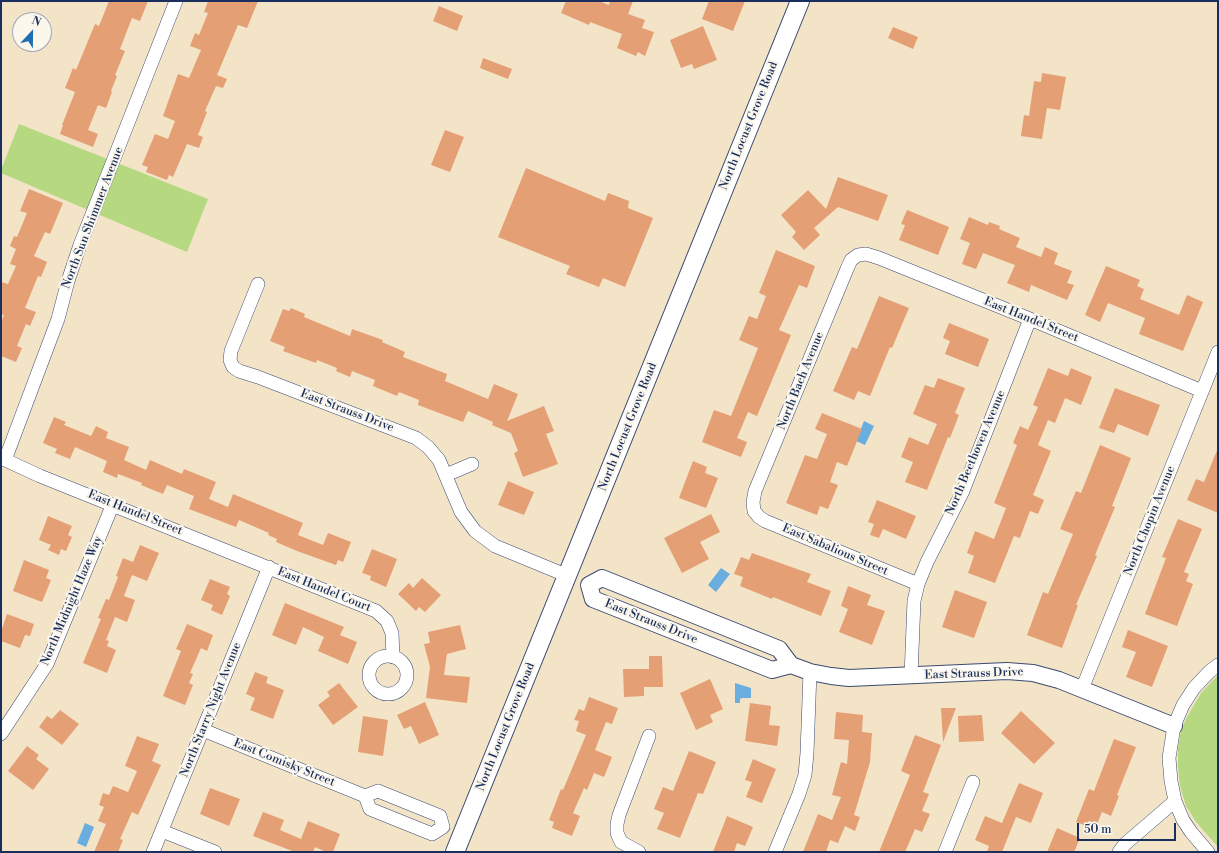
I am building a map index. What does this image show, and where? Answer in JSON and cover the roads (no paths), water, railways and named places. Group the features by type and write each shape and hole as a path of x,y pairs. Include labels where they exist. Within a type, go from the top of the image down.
{"main road":[{"name":"North Locust Grove Road","path":"455,852 800,1"}],"street":[{"name":"North Sun Shimmer Avenue","path":"3,459 58,319 68,281 80,245 176,1"},
{"name":"East Handel Street","path":"858,255 866,254 880,258 1202,391"},
{"name":"North Bach Avenue","path":"754,511 753,502 755,491 847,269 851,260 858,255"},
{"name":"East Strauss Drive","path":"258,284 231,351 230,360 233,367 239,371 416,438 428,447 435,456 446,475 461,512 474,532 495,546 589,585"},
{"name":"North Beethoven Avenue","path":"911,676 914,601 918,584 927,562 963,491 1030,319"},
{"name":"North Chopin Avenue","path":"1082,689 1218,352"},
{"name":"East Handel Street","path":"3,459 40,476 113,504 269,568"},
{"path":"446,475 472,464"},
{"name":"North Midnight Haze Way","path":"1,734 47,664 113,504"},
{"name":"East Sabalious Street","path":"754,511 765,521 918,584"},
{"name":"East Handel Court","path":"269,568 376,611 387,621 392,633 393,657"},
{"name":"North Starry Night Avenue","path":"153,852 269,568"},
{"name":"East Strauss Drive","path":"589,585 602,578 779,649 791,665 810,672 849,678 1007,671 1033,672 1059,680 1174,726"},
{"name":"East Strauss Drive","path":"589,585 593,599 772,670 791,665"},
{"path":"1208,852 1183,820 1175,801 1169,758 1174,726 1184,705 1194,688 1218,665"},
{"path":"775,852 799,794 805,775 810,672"},
{"name":"East Comisky Street","path":"203,730 365,796"},
{"path":"639,852 621,842 617,833 619,815 649,736"},
{"path":"945,852 973,782"},
{"path":"443,828 440,816 433,813 378,791 365,796 370,809 432,834 443,828 462,835"},
{"path":"1119,852 1125,844 1175,801"},
{"path":"162,831 215,852"}],"water":[{"path":"864,421 874,426 865,445 856,441"},
{"path":"721,568 730,574 716,592 708,585"},
{"path":"735,683 751,688 751,698 742,698 740,699 740,703 735,703"},
{"path":"85,823 94,827 86,847 77,843"}]}
